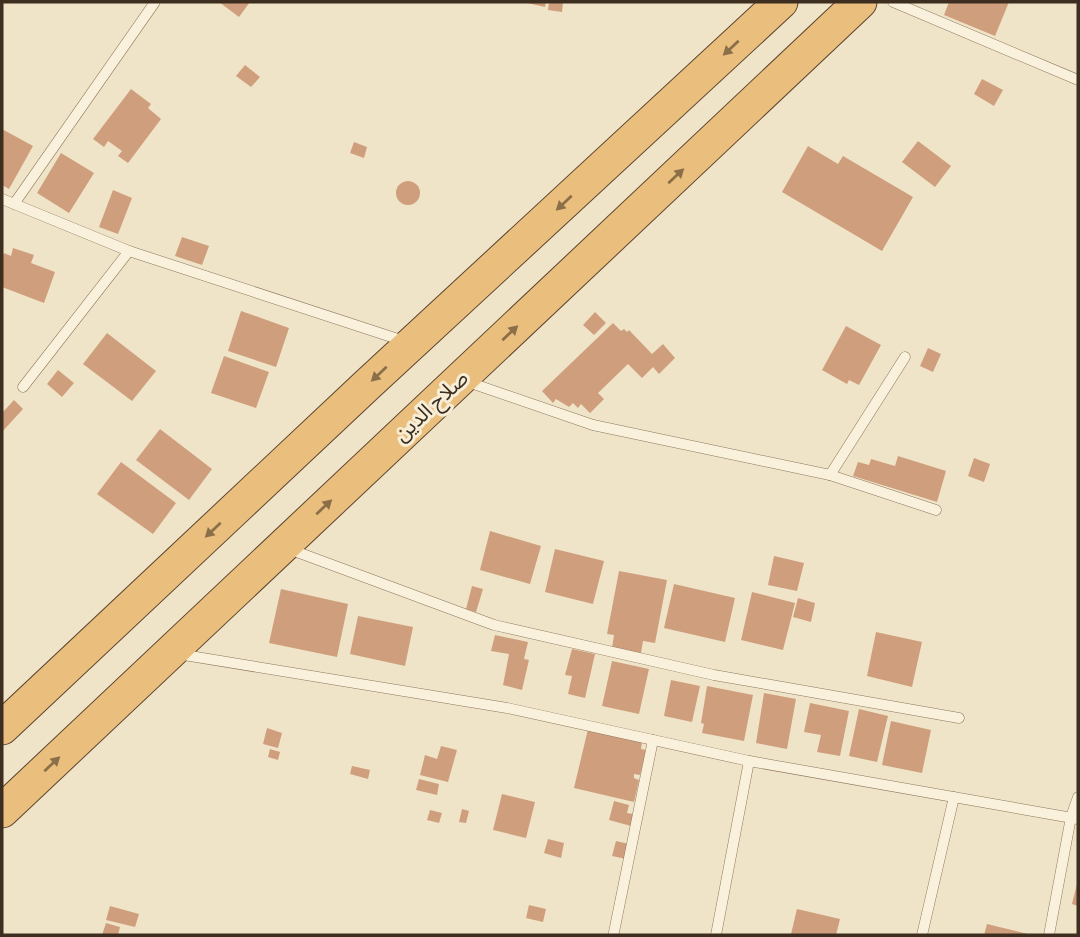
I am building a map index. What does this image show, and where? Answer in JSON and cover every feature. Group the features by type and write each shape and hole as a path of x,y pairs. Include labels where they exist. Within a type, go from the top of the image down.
{"highway":[{"path":"2,728 781,2"},
{"name":"صلاح الدين","path":"6,801 170,652 455,382 461,380 860,2"}],"lane":[{"path":"14,204 155,2"},
{"path":"893,2 1078,80"},
{"path":"2,199 129,251 412,344"},
{"path":"23,387 129,251"},
{"path":"830,475 905,357"},
{"path":"461,380 593,425 830,475 936,510"},
{"path":"282,547 494,625 714,675 959,718"},
{"path":"170,652 508,708 749,761 1075,818"},
{"path":"614,932 653,740"},
{"path":"716,935 749,761"},
{"path":"922,935 954,797"},
{"path":"1049,935 1078,797"}],"building":[{"path":"219,2 250,2 239,17"},
{"path":"523,2 546,2 545,7"},
{"path":"549,2 563,2 562,12 548,10"},
{"path":"949,2 1009,2 995,36 944,15"},
{"path":"245,65 260,77 251,87 236,76"},
{"path":"982,79 1003,90 994,106 974,94"},
{"path":"131,89 151,104 148,108 161,119 128,163 118,156 122,151 108,141 104,147 93,139"},
{"path":"2,129 33,146 9,189 2,185"},
{"path":"918,141 951,166 935,187 902,162"},
{"path":"354,142 367,147 364,158 350,153"},
{"path":"808,146 838,164 843,156 913,197 882,251 782,192"},
{"path":"61,153 94,173 69,213 37,193"},
{"path":"408,181 416,185 420,193 416,201 408,205 400,201 396,193 400,185"},
{"path":"113,190 132,198 118,234 99,227"},
{"path":"182,237 209,246 202,265 175,256"},
{"path":"13,248 34,255 31,263 55,272 44,303 2,287 2,258 4,253 11,256"},
{"path":"241,311 289,328 276,367 228,351"},
{"path":"595,312 606,323 594,335 583,325"},
{"path":"613,323 621,331 629,330 652,354 663,344 675,358 659,374 653,367 642,378 628,364 598,393 604,399 590,413 581,404 578,408 573,403 569,407 556,399 553,403 542,391"},
{"path":"846,326 881,345 859,385 849,380 847,384 822,370"},
{"path":"107,333 156,371 132,401 83,364"},
{"path":"928,348 941,354 933,372 920,366"},
{"path":"224,356 269,372 256,408 211,393"},
{"path":"58,370 74,383 62,397 47,384"},
{"path":"14,400 23,409 2,432 2,413"},
{"path":"160,429 212,469 189,500 136,460"},
{"path":"898,456 946,471 937,502 853,476 858,462 869,465 871,459 895,466"},
{"path":"974,458 990,464 984,482 968,476"},
{"path":"121,462 176,503 153,534 97,494"},
{"path":"490,531 541,546 530,584 480,570"},
{"path":"555,549 604,561 593,604 545,592"},
{"path":"774,556 804,563 797,591 768,585"},
{"path":"619,571 667,580 655,643 643,641 641,653 612,648 614,635 607,634"},
{"path":"674,584 735,598 725,642 664,628"},
{"path":"472,586 483,589 476,612 466,609"},
{"path":"281,589 348,604 337,657 269,643"},
{"path":"752,592 795,603 783,650 741,640"},
{"path":"798,598 815,603 811,622 793,617"},
{"path":"358,616 413,627 405,666 350,654"},
{"path":"876,632 922,642 912,687 867,676"},
{"path":"495,635 528,642 524,659 529,660 522,690 503,685 509,654 491,651"},
{"path":"572,649 595,654 585,698 568,694 572,676 565,675"},
{"path":"612,661 649,669 639,714 602,706"},
{"path":"671,680 700,686 692,722 664,716"},
{"path":"707,686 753,695 744,741 702,733"},
{"path":"764,693 796,699 787,749 756,743"},
{"path":"810,703 849,711 840,756 817,752 821,735 804,732"},
{"path":"859,709 888,716 877,762 849,756"},
{"path":"891,721 931,730 922,773 882,765"},
{"path":"267,728 282,733 278,748 263,744"},
{"path":"588,729 642,742 641,749 646,750 640,775 634,774 634,778 639,780 634,802 574,788"},
{"path":"441,746 457,750 448,782 420,775 425,755 437,759"},
{"path":"270,749 280,752 278,760 268,757"},
{"path":"352,766 370,770 368,779 350,774"},
{"path":"419,779 439,784 437,795 416,790"},
{"path":"502,794 535,802 526,838 493,830"},
{"path":"614,801 629,805 627,813 633,814 631,826 609,820"},
{"path":"462,809 469,811 466,823 459,822"},
{"path":"430,810 442,813 439,823 427,820"},
{"path":"548,839 564,843 561,858 544,853"},
{"path":"616,841 629,844 626,859 612,856"},
{"path":"1078,884 1078,906 1072,904"},
{"path":"529,905 546,909 543,922 526,918"},
{"path":"110,906 139,914 135,927 106,920"},
{"path":"797,909 840,919 836,935 791,934"},
{"path":"106,923 120,927 118,935 102,935"},
{"path":"987,924 1028,934 1028,935 984,935"}]}
